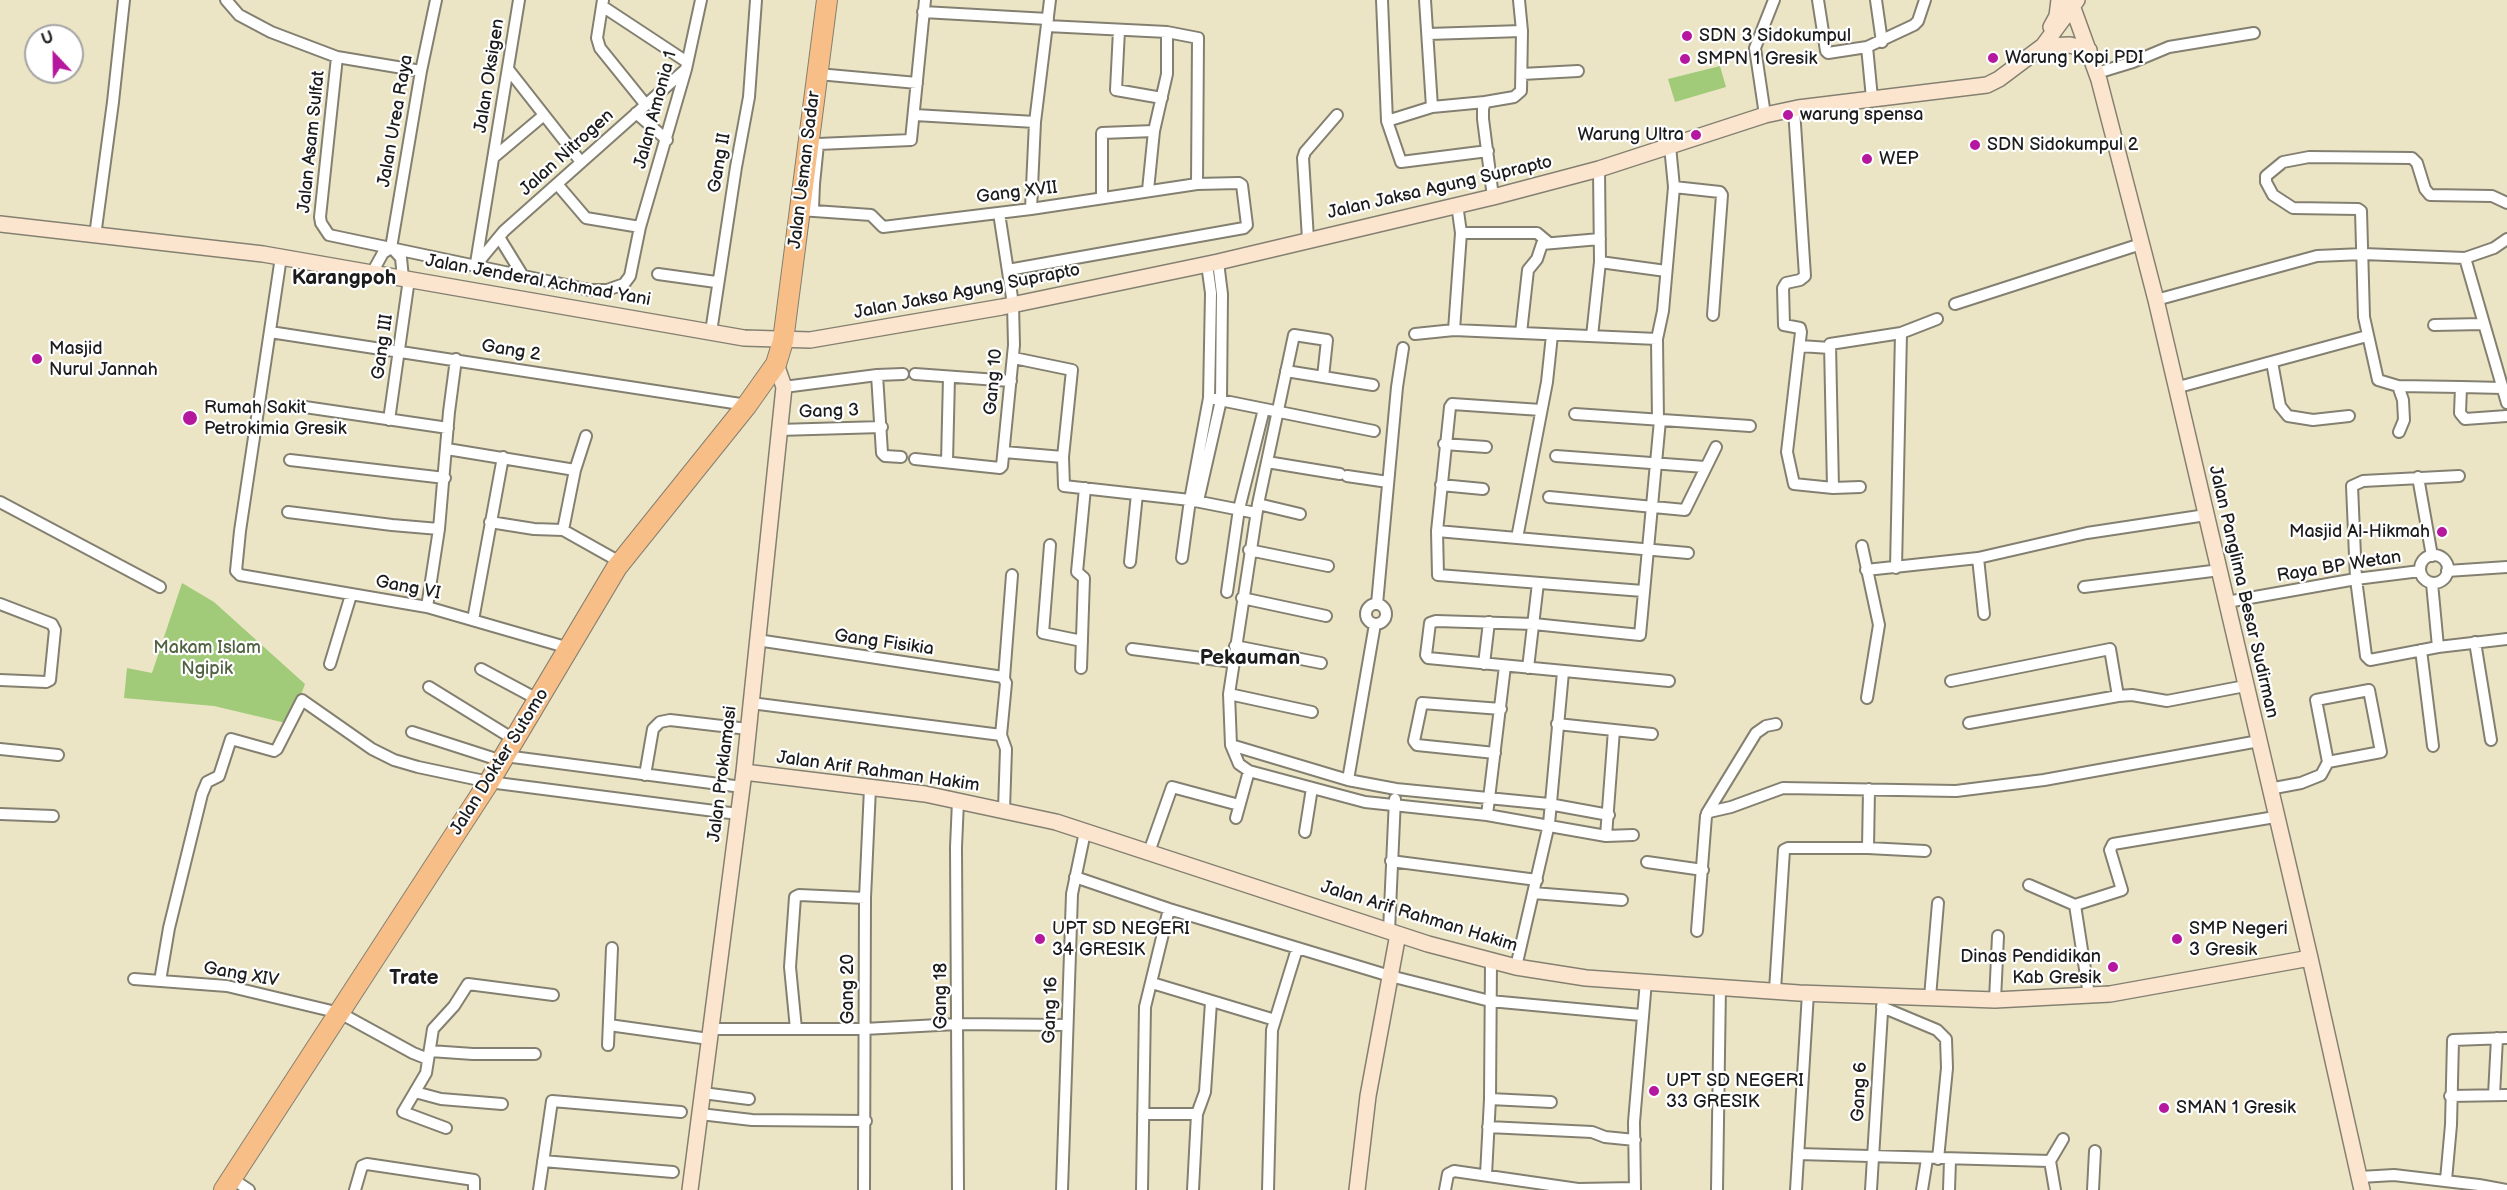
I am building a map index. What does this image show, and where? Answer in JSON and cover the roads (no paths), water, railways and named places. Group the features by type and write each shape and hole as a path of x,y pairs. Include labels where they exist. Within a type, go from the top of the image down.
{"highway":[{"name":"Jalan Usman Sadar","path":"783,341 808,211 818,74 827,0"},
{"name":"Jalan Dokter Sutomo","path":"227,1184 508,752 620,562 747,405 776,364 783,341"}],"main road":[{"name":"Jalan Jaksa Agung Suprapto","path":"783,341 824,338 1013,304 1213,263 1493,197 1599,169 1765,115 1872,98 1987,85 1999,79 2043,46 2073,1"},
{"name":"Jalan Panglima Besar Sudirman","path":"2073,1 2097,73 2156,300 2361,1183"},
{"path":"2043,46 2070,45 2089,50"},
{"name":"Jalan Jenderal Achmad Yani","path":"0,224 281,257 744,338 783,341"},
{"name":"Jalan Proklamasi","path":"690,1190 743,780 784,387 776,364"},
{"name":"Jalan Arif Rahman Hakim","path":"743,780 925,794 1004,810 1149,852 1394,932 1516,967 1586,978 1775,990 1883,1002 1930,997 1995,999 2110,994 2310,958"},
{"path":"1357,1190 1368,1096 1390,976 1394,932"}],"street":[{"path":"95,236 124,0"},
{"path":"226,0 239,15 271,32 337,57 421,71"},
{"name":"Jalan Urea Raya","path":"392,248 421,71 436,0"},
{"name":"Jalan Oksigen","path":"475,266 519,0"},
{"name":"Jalan Amonia 1","path":"523,276 590,290 615,288 624,284 630,276 640,227 667,140 700,0"},
{"name":"Gang II","path":"711,332 749,97 756,0"},
{"path":"808,211 813,208 817,146 821,143 909,140 915,115 925,0"},
{"path":"1032,210 1035,122 1050,0"},
{"path":"1382,0 1388,121 1401,162 1488,151"},
{"path":"1425,0 1432,107"},
{"path":"1388,121 1432,107 1485,102 1514,97 1520,93 1522,31 1519,0"},
{"path":"1765,115 1755,48 1774,0"},
{"path":"1818,0 1826,53 1867,47 1882,42 1917,23 1924,0"},
{"path":"1876,0 1882,42"},
{"path":"646,105 600,48 597,38 603,3 686,65"},
{"path":"924,12 1197,36 1197,184"},
{"path":"1119,30 1116,90 1162,98"},
{"path":"1428,34 1522,31"},
{"path":"1148,190 1154,131 1167,74 1167,32"},
{"path":"2097,73 2133,62 2169,47 2254,33"},
{"path":"1867,47 1872,98"},
{"name":"Jalan Asam Sulfat","path":"337,57 320,217 329,235 523,276"},
{"name":"Jalan Nitrogen","path":"475,266 499,237 646,105 686,65"},
{"path":"508,69 581,162"},
{"path":"1522,74 1578,71"},
{"path":"818,74 917,84"},
{"path":"1485,102 1483,119 1493,197"},
{"path":"1794,109 1804,276 1800,280 1784,285 1784,325 1800,328 1800,346 1787,452 1794,484 1833,488 1860,487"},
{"path":"636,113 667,140"},
{"path":"915,115 1035,122"},
{"path":"1308,239 1303,158 1305,152 1337,115"},
{"name":"Jalan Oksigen","path":"493,158 544,116"},
{"path":"1102,198 1102,133 1154,131"},
{"path":"1669,681 1484,664 1428,658 1426,655 1432,622 1534,624 1640,635 1659,420 1657,339 1663,311 1674,187 1670,146"},
{"path":"2503,388 2398,387 2378,380 2367,336 2363,305 2362,213 2360,210 2294,208 2273,195 2266,182 2268,173 2283,162 2309,157 2412,158 2425,189 2430,195 2492,196 2507,203"},
{"path":"1592,336 1600,262 1599,169"},
{"name":"Gang XVII","path":"808,211 873,215 882,227 1032,210 1197,184 1239,183 1242,185 1247,225 1244,228 1008,270"},
{"path":"557,184 586,218 640,227"},
{"path":"1674,187 1720,192 1722,195 1713,315"},
{"path":"1454,330 1461,233 1457,204"},
{"name":"Gang 10","path":"999,213 1013,304 1014,358 1004,452"},
{"path":"1461,233 1537,233 1549,243"},
{"path":"499,237 523,276"},
{"path":"1521,333 1528,270 1537,260 1541,245 1600,239"},
{"path":"2156,300 2308,258 2363,254 2465,258 2494,248 2507,239"},
{"path":"1955,304 2141,244"},
{"path":"372,273 383,253 392,248 402,258 406,278"},
{"path":"270,332 281,257"},
{"path":"2465,258 2482,324 2507,403"},
{"path":"1600,262 1666,271"},
{"path":"1182,558 1194,500 1209,399 1210,293 1213,263"},
{"path":"1194,500 1221,400 1222,294 1213,263"},
{"path":"658,274 716,282 718,285"},
{"name":"Gang III","path":"389,420 406,278"},
{"path":"1833,488 1830,344 1901,333 1936,319"},
{"path":"2434,324 2482,324"},
{"path":"1415,334 1454,330 1657,339"},
{"name":"Gang 2","path":"270,332 747,405"},
{"name":"Gang VI","path":"270,332 235,568 238,573 427,607 569,648"},
{"path":"1896,568 1901,333"},
{"path":"1517,538 1541,410 1552,334"},
{"path":"1323,377 1327,340 1293,335 1257,509 1235,646 1229,694 1231,746 1236,759 1249,771 1365,802 1487,815 1549,824 1606,836 1633,835"},
{"path":"2175,388 2367,336"},
{"path":"1800,346 1830,348"},
{"path":"1348,780 1375,624 1384,620 1386,613 1383,607 1377,604 1403,348"},
{"path":"1014,358 1072,370 1062,484 1194,500 1239,509 1300,514"},
{"path":"427,607 439,529 445,477 447,428 456,359"},
{"path":"2272,362 2280,406 2288,416 2313,420 2349,416"},
{"path":"1286,371 1372,385"},
{"path":"784,387 877,375 903,374"},
{"path":"915,374 1011,381"},
{"path":"877,375 882,454 902,457"},
{"path":"946,462 949,377"},
{"path":"2398,387 2403,400 2403,420 2398,432"},
{"path":"2461,387 2462,417 2507,416"},
{"path":"1209,399 1374,430"},
{"path":"1541,410 1452,404 1450,407 1444,444 1437,531 1438,575 1643,591"},
{"path":"298,406 447,428"},
{"path":"1227,592 1239,509 1264,409"},
{"path":"1575,414 1750,426"},
{"name":"Gang 3","path":"778,430 882,427"},
{"path":"563,530 575,470 586,436"},
{"path":"1444,444 1486,447"},
{"path":"1549,497 1682,510 1687,508 1716,447"},
{"path":"447,449 575,470"},
{"path":"915,459 1000,468 1004,452 1063,457"},
{"path":"1556,456 1706,467"},
{"path":"473,620 503,457"},
{"path":"291,460 445,477"},
{"path":"1267,462 1388,482"},
{"path":"2459,476 2363,481 2352,486 2355,579 2368,658 2370,660 2438,647 2507,639"},
{"path":"2418,477 2432,556"},
{"path":"1441,485 1483,489"},
{"path":"1081,668 1084,578 1077,572 1085,488"},
{"path":"1130,562 1137,494"},
{"path":"0,502 160,587"},
{"path":"288,512 439,529"},
{"path":"1866,570 1978,558 2086,533 2206,514"},
{"path":"490,522 534,529 563,530 620,562"},
{"path":"1437,531 1688,553"},
{"path":"1050,545 1043,633 1082,641"},
{"path":"1862,546 1879,625 1867,698"},
{"path":"1250,550 1328,566"},
{"path":"2432,556 2444,560 2447,571 2444,579 2432,582 2424,579 2420,571 2424,560 2432,556"},
{"path":"1978,558 1984,614"},
{"path":"2447,571 2507,567"},
{"path":"2084,587 2220,570"},
{"name":"Raya BP Wetan","path":"2227,602 2355,579 2420,571"},
{"path":"1004,810 1006,749 1001,735 1012,575"},
{"path":"2432,582 2438,647"},
{"path":"1528,668 1538,583"},
{"path":"330,664 351,594"},
{"path":"1242,598 1326,616"},
{"path":"0,604 52,624 56,630 49,681 0,680"},
{"path":"1484,664 1489,622"},
{"name":"Gang Fisikia","path":"757,640 1005,679"},
{"path":"2475,642 2491,740"},
{"path":"1235,646 1321,663"},
{"path":"1132,649 1233,662"},
{"path":"1951,681 2110,649 2118,696"},
{"path":"2421,650 2433,746"},
{"path":"1487,815 1505,666"},
{"path":"481,669 539,700"},
{"path":"1516,967 1549,824 1549,804 1563,672"},
{"path":"1969,723 2118,696 2132,695 2167,701 2245,686"},
{"path":"429,687 508,752"},
{"path":"2270,789 2301,783 2321,775 2328,762 2316,700 2369,690 2381,752 2328,762"},
{"path":"1229,694 1312,712"},
{"path":"160,981 169,928 202,794 207,782 219,776 231,739 276,750 301,701 304,700 372,749 394,760 489,782 738,814"},
{"path":"751,703 1001,735"},
{"path":"1496,753 1417,745 1414,741 1422,703 1500,709"},
{"path":"645,775 653,729 660,722 670,720 748,729"},
{"path":"1557,724 1652,734"},
{"path":"1697,931 1707,813 1720,788 1756,733 1766,726 1776,724"},
{"path":"1606,836 1614,730"},
{"path":"412,732 508,752 645,775 743,780"},
{"path":"1707,813 1783,789 1956,791 2044,780 2259,741"},
{"path":"1231,746 1336,777 1396,789 1549,804 1609,815"},
{"path":"0,750 58,755"},
{"path":"1236,818 1249,771"},
{"path":"1333,793 1336,777"},
{"path":"1365,802 1366,783"},
{"path":"1149,852 1170,787 1239,805"},
{"name":"Gang 20","path":"864,1190 865,898 870,788"},
{"path":"1305,832 1312,788"},
{"path":"1394,932 1391,861 1396,789"},
{"path":"1868,848 1869,789"},
{"name":"Gang 18","path":"958,801 956,847 958,1190"},
{"path":"0,814 53,816"},
{"path":"2029,885 2075,905 2122,890 2110,850 2113,844 2276,817"},
{"name":"Gang 16","path":"1062,1190 1072,894 1085,832"},
{"path":"1775,990 1784,850 1788,848 1868,848 1925,851"},
{"path":"1391,861 1537,880"},
{"path":"1647,862 1703,870"},
{"path":"1075,877 1297,949 1390,976 1490,1001 1641,1015"},
{"path":"1533,893 1622,900"},
{"path":"796,1029 790,967 795,897 799,895 865,898"},
{"path":"1930,997 1938,903"},
{"path":"2075,905 2089,995"},
{"path":"1142,1190 1145,1007 1169,909"},
{"path":"1995,999 1998,936"},
{"path":"608,1045 612,948"},
{"path":"1268,1190 1272,1030 1297,949"},
{"path":"1486,1175 1490,1099 1491,960"},
{"name":"Gang XIV","path":"134,979 226,986 340,1013 413,1053 429,1055"},
{"path":"1445,1190 1448,1174 1451,1171 1578,1190 1635,1189 1641,1015 1646,981"},
{"path":"1152,983 1275,1020"},
{"path":"446,1128 403,1112 426,1074 433,1029 454,1006 468,984 553,995"},
{"path":"1717,1190 1720,986"},
{"path":"1796,1190 1808,993"},
{"path":"1193,1190 1197,1114 1204,1092 1211,1002"},
{"path":"1883,1002 1937,1030 1946,1039 1947,1068 1932,1159 1922,1190"},
{"name":"Gang 6","path":"1871,1190 1883,1002"},
{"path":"609,1025 710,1034 796,1029 864,1029 957,1023 1067,1025"},
{"path":"2446,1180 2451,1125 2450,1096 2454,1039 2502,1038 2494,1095"},
{"path":"429,1055 535,1054"},
{"path":"415,1092 441,1099 502,1104"},
{"path":"702,1094 749,1099"},
{"path":"2450,1096 2507,1095"},
{"path":"1490,1099 1551,1102"},
{"path":"539,1190 552,1101 681,1112"},
{"path":"700,1114 752,1120 866,1121"},
{"path":"1143,1114 1197,1114"},
{"path":"1488,1126 1592,1132 1604,1137 1635,1140"},
{"path":"2055,1190 2050,1161 2063,1139"},
{"path":"2093,1190 2095,1151"},
{"path":"1798,1154 2050,1161"},
{"path":"1949,1190 1950,1160"},
{"path":"543,1161 673,1172"},
{"path":"355,1190 362,1166 367,1164 474,1180 474,1190"},
{"path":"2361,1183 2394,1175 2446,1180 2506,1190"},
{"path":"227,1184 249,1190"},
{"path":"1357,1190 1366,1190"}],"place":[{"name":"SDN 3 Sidokumpul","path":"1687,36"},
{"name":"Warung Kopi PDI","path":"1993,58"},
{"name":"SMPN 1 Gresik","path":"1685,59"},
{"name":"warung spensa","path":"1788,115"},
{"name":"Warung Ultra","path":"1696,135"},
{"name":"SDN Sidokumpul 2","path":"1975,145"},
{"name":"WEP","path":"1867,159"},
{"name":"Masjid Nurul Jannah","path":"37,359"},
{"name":"Rumah Sakit Petrokimia Gresik","path":"190,418"},
{"name":"Masjid Al-Hikmah","path":"2442,532"},
{"name":"UPT SD NEGERI 34 GRESIK","path":"1040,939"},
{"name":"SMP Negeri 3 Gresik","path":"2177,939"},
{"name":"Dinas Pendidikan Kab Gresik","path":"2113,967"},
{"name":"UPT SD NEGERI 33 GRESIK","path":"1654,1091"},
{"name":"SMAN 1 Gresik","path":"2164,1108"}],"district":[{"name":"Karangpoh","path":"344,279"},
{"name":"Pekauman","path":"1250,659"},
{"name":"Trate","path":"414,979"}],"park label":[{"name":"Makam Islam Ngipik","path":"207,658"}]}
